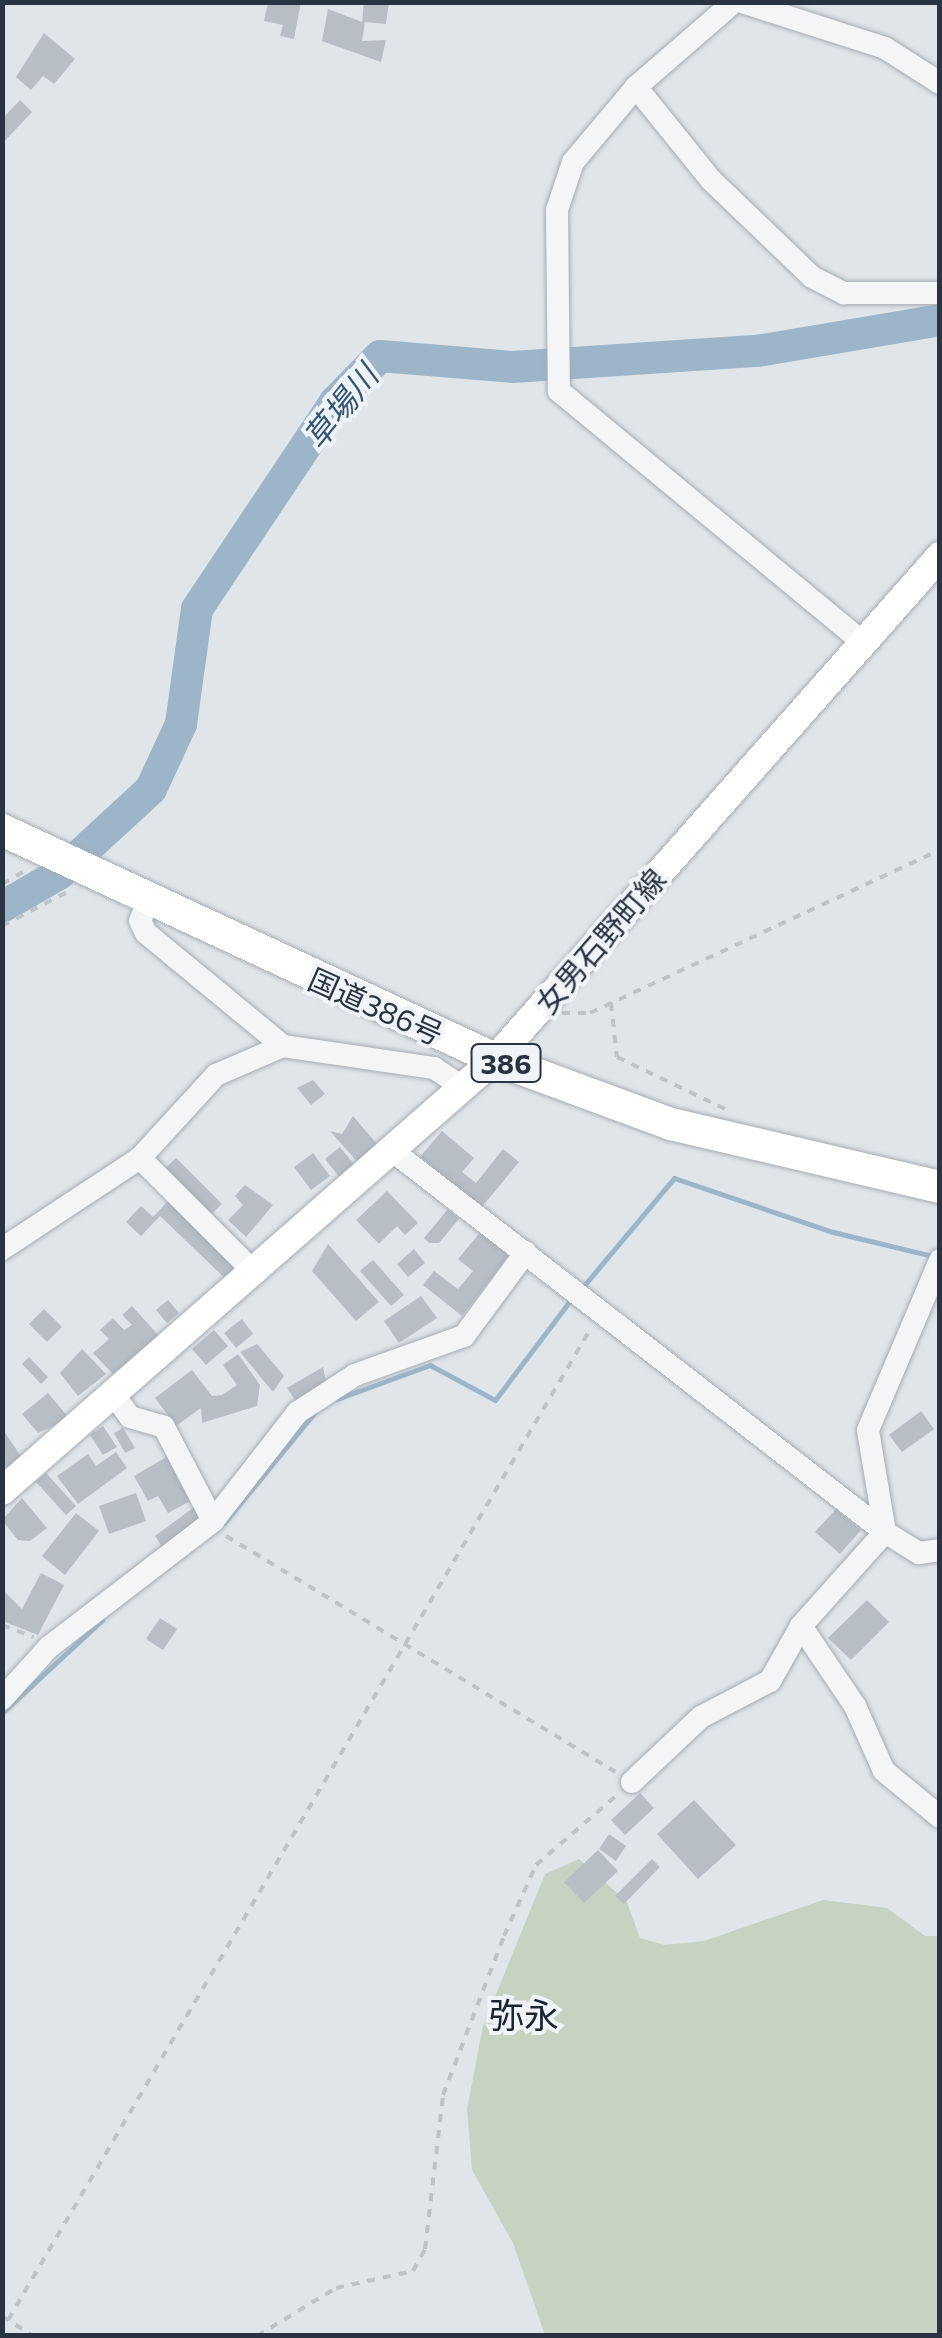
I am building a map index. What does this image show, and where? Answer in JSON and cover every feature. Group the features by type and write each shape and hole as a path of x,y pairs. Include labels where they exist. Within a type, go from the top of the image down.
{"highway":[{"name":"国道386号","path":"2,830 147,903 495,1059 670,1124 940,1187"}],"main road":[{"name":"女男石野町線","path":"2,1491 394,1152 495,1059 940,556"}],"street":[{"path":"862,642 559,391 553,339 557,210 573,162 636,88 738,2 884,48 940,83"},
{"path":"636,88 711,180 812,277 844,293 940,293"},
{"path":"147,903 140,921 146,933 283,1046"},
{"path":"2,1249 69,1212 140,1158 216,1074 283,1046 434,1068 464,1089"},
{"path":"394,1152 602,1309 885,1532 919,1553 940,1550"},
{"path":"140,1158 255,1273"},
{"path":"2,1700 52,1644 213,1521 298,1412 355,1375 464,1336 526,1252"},
{"path":"885,1532 868,1430 940,1260"},
{"path":"114,1395 130,1417 164,1427 213,1521"},
{"path":"632,1782 700,1717 770,1681 801,1626 885,1532"},
{"path":"801,1626 855,1706 884,1771 940,1818"}],"path":[{"path":"546,1003 572,1016 611,1003 940,850"},
{"path":"2,926 94,876"},
{"path":"611,1003 618,1057 730,1112"},
{"path":"33,2336 5,2318 602,1309"},
{"path":"213,1521 234,1545 632,1782 536,1865 443,2096 425,2249 412,2272 336,2288 258,2336"},
{"path":"2,1625 52,1644"}],"green space":[{"path":"579,1859 627,1902 640,1938 665,1945 704,1941 823,1900 887,1908 925,1936 939,1936 939,2335 545,2335 513,2243 472,2170 467,2109 483,2026 545,1874"}],"building":[{"path":"268,2 301,2 294,39 280,36 283,25 264,21"},
{"path":"364,2 389,2 386,24 365,22 362,41 386,40 381,62 322,41 328,9 362,22"},
{"path":"44,33 75,59 54,84 43,76 31,90 16,77"},
{"path":"20,100 32,112 2,144 2,119"},
{"path":"313,1080 325,1094 311,1105 297,1088"},
{"path":"353,1116 382,1150 362,1167 330,1131 342,1134"},
{"path":"442,1131 474,1158 462,1172 476,1183 503,1149 519,1162 481,1208 420,1157"},
{"path":"340,1147 357,1168 342,1180 325,1159"},
{"path":"313,1153 330,1176 311,1190 294,1167"},
{"path":"176,1158 222,1204 209,1216 163,1170"},
{"path":"245,1185 273,1205 246,1237 228,1220 243,1205 235,1196"},
{"path":"387,1191 418,1223 405,1235 397,1226 379,1244 356,1220"},
{"path":"170,1199 243,1268 229,1282 160,1216 141,1236 126,1222 141,1206 153,1217"},
{"path":"448,1209 459,1219 439,1243 429,1243 424,1238"},
{"path":"483,1229 512,1252 462,1316 423,1285 434,1271 458,1289 473,1271 458,1259"},
{"path":"328,1244 379,1302 356,1321 312,1271"},
{"path":"414,1249 425,1263 408,1277 397,1264"},
{"path":"373,1260 404,1295 391,1306 360,1271"},
{"path":"421,1296 437,1318 399,1343 384,1321"},
{"path":"168,1300 179,1313 167,1323 156,1310"},
{"path":"132,1306 160,1337 113,1374 93,1353 109,1339 100,1330 113,1318 124,1330 132,1325 122,1315"},
{"path":"44,1309 62,1327 47,1342 29,1324"},
{"path":"242,1319 253,1334 236,1348 224,1333"},
{"path":"214,1330 228,1346 206,1365 192,1349"},
{"path":"257,1344 284,1376 273,1392 240,1352"},
{"path":"82,1349 106,1374 78,1396 60,1373"},
{"path":"238,1354 260,1385 257,1406 202,1423 201,1408 176,1426 155,1398 192,1370 212,1396 222,1395 237,1385 223,1365"},
{"path":"29,1357 48,1377 41,1384 22,1364"},
{"path":"323,1367 327,1385 297,1403 287,1388"},
{"path":"48,1393 69,1418 38,1433 22,1414"},
{"path":"921,1411 934,1429 902,1452 889,1435"},
{"path":"103,1426 117,1447 103,1455 90,1435"},
{"path":"2,1428 22,1458 9,1470 2,1463"},
{"path":"123,1428 135,1448 125,1453 114,1433"},
{"path":"116,1452 127,1468 78,1504 57,1476 88,1454 96,1466"},
{"path":"170,1455 194,1499 168,1513 158,1496 148,1501 134,1476"},
{"path":"46,1473 76,1506 66,1515 36,1482"},
{"path":"136,1493 146,1521 109,1534 99,1506"},
{"path":"22,1498 47,1528 30,1541 18,1540 2,1520"},
{"path":"197,1505 205,1516 163,1548 155,1536"},
{"path":"836,1509 861,1530 840,1554 815,1532"},
{"path":"76,1513 99,1531 65,1575 42,1556"},
{"path":"41,1573 64,1585 38,1635 5,1622 2,1589 22,1609"},
{"path":"867,1600 889,1622 851,1660 828,1638"},
{"path":"160,1618 177,1629 163,1650 146,1639"},
{"path":"640,1793 654,1808 625,1835 611,1820"},
{"path":"694,1800 736,1845 698,1879 657,1834"},
{"path":"609,1834 626,1846 616,1861 599,1849"},
{"path":"598,1850 618,1871 584,1903 564,1882"},
{"path":"652,1859 660,1867 624,1904 615,1896"}],"waterway":[{"name":"草場川","path":"2,907 59,874 151,789 181,724 197,609 335,402 380,356 513,367 757,351 940,320"},
{"path":"581,1289 674,1178 833,1232 936,1257"},
{"path":"337,1399 430,1365 495,1400 573,1297"},
{"path":"224,1523 315,1412"},
{"path":"2,1713 102,1620"}],"district":[{"name":"弥永","path":"524,2014"}]}
